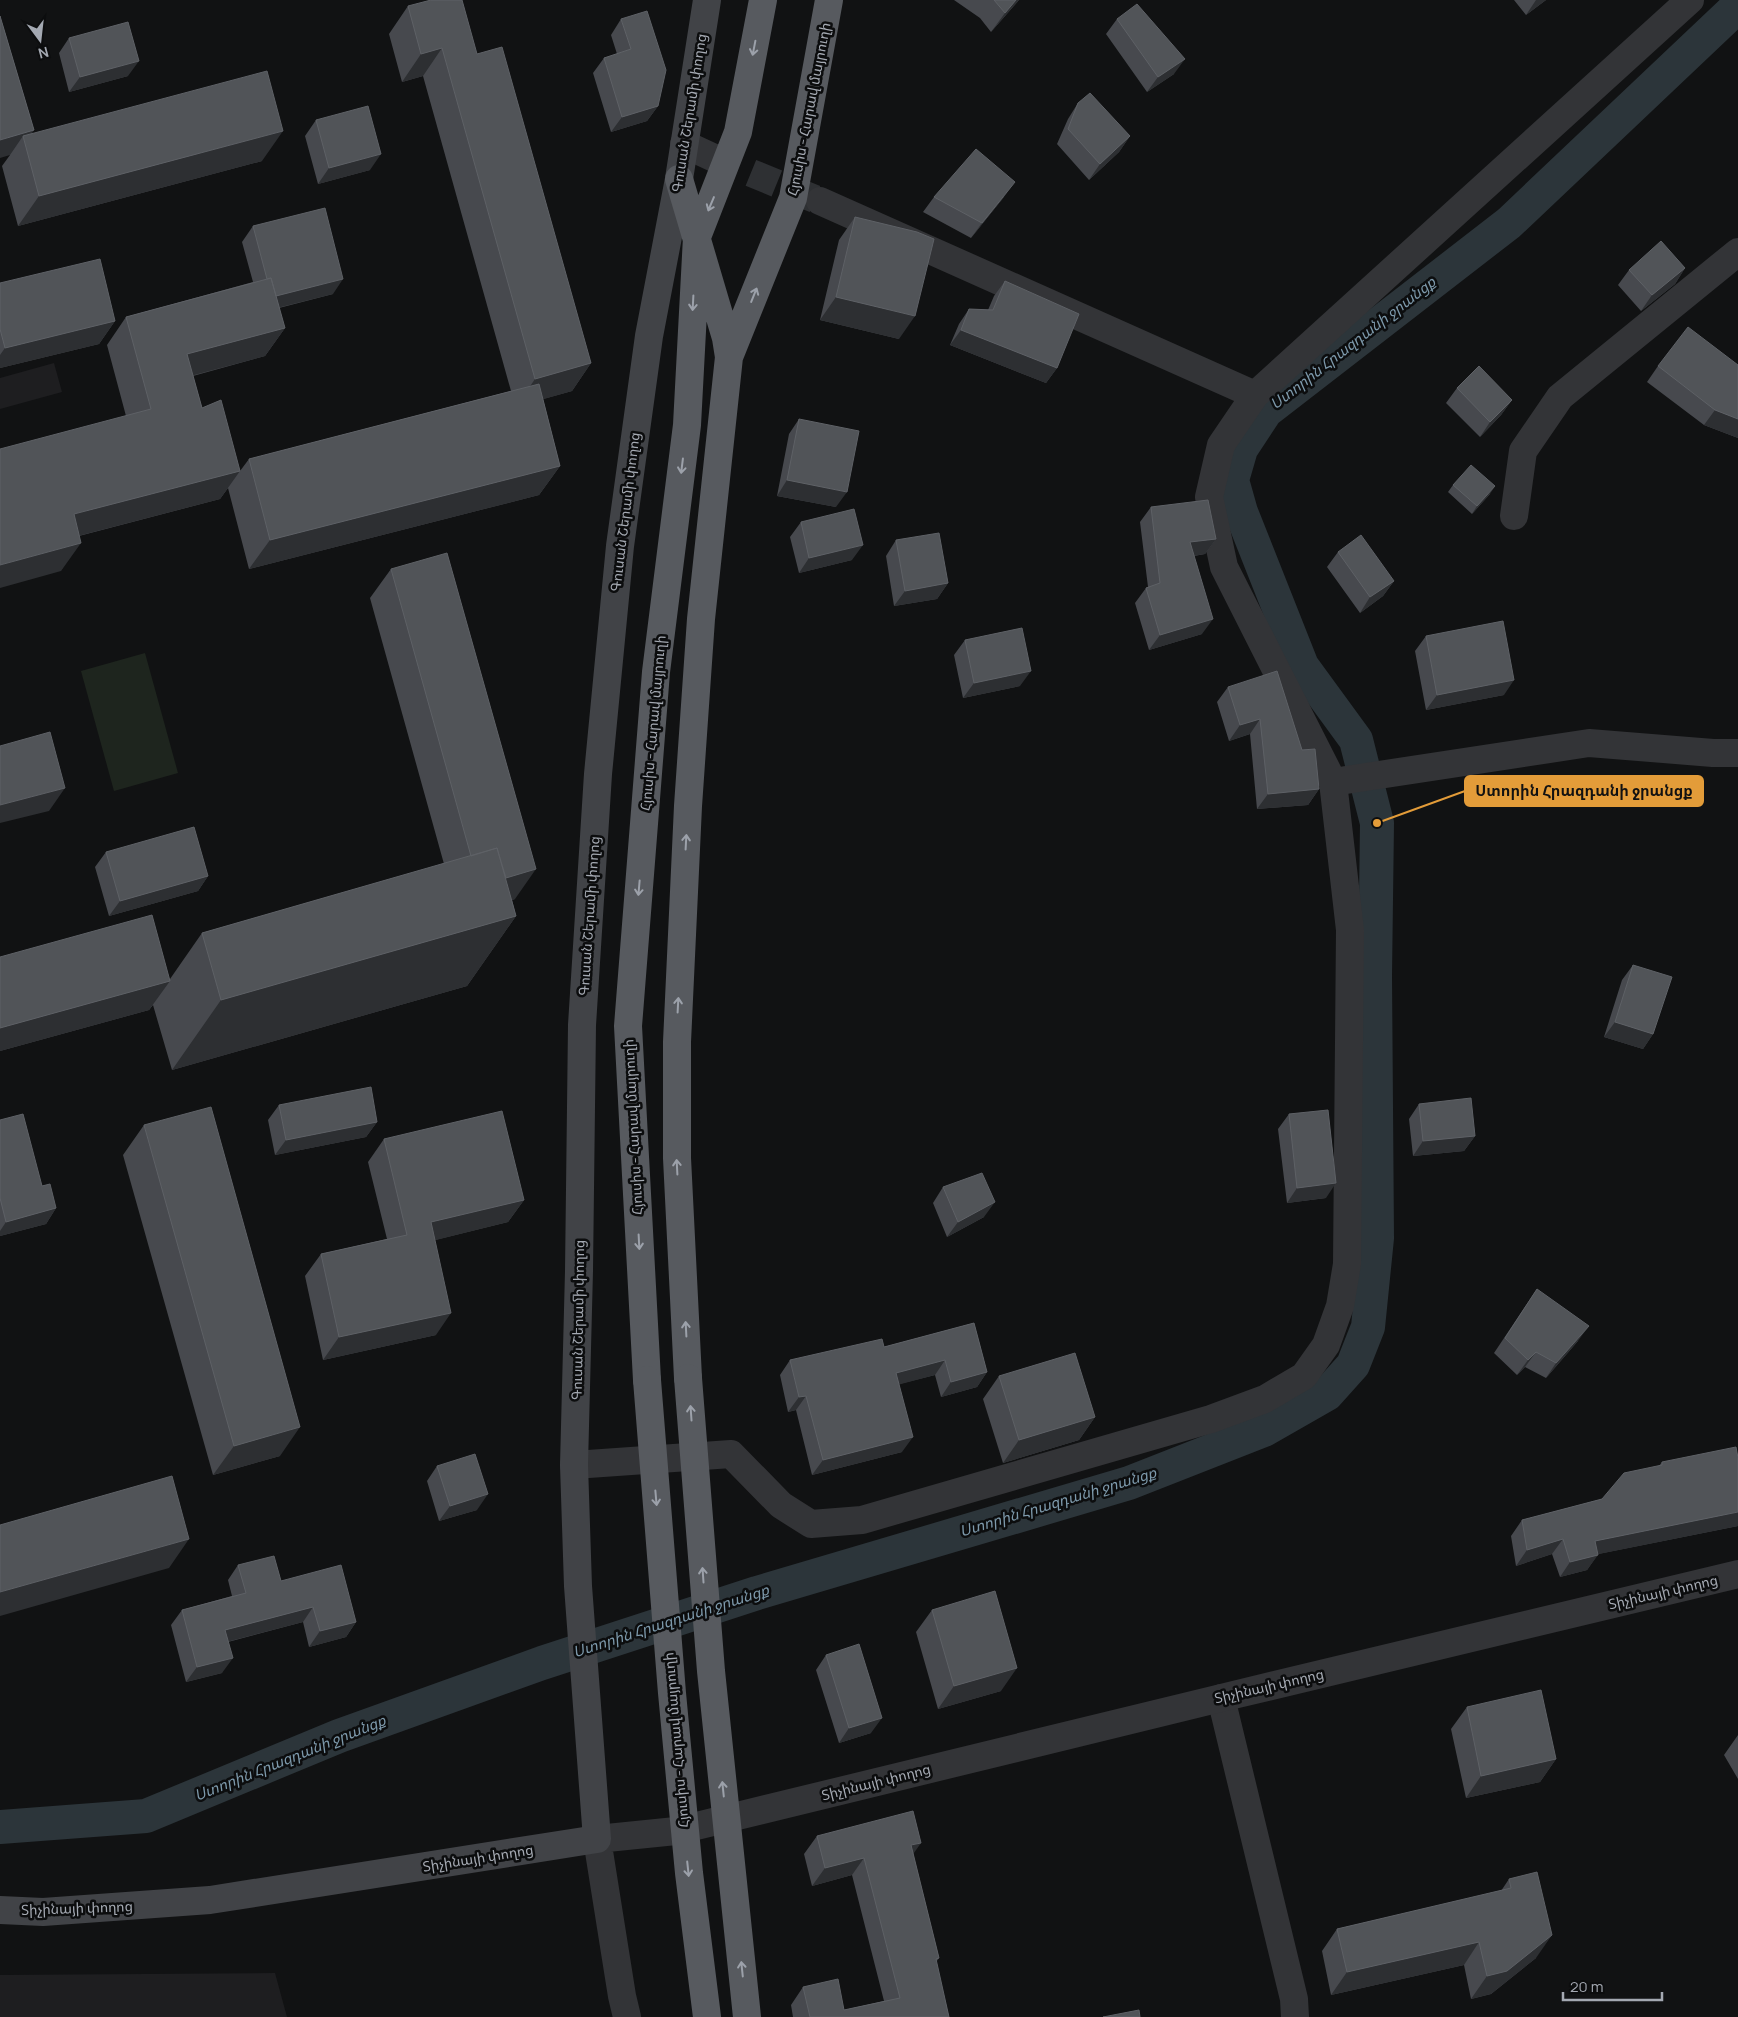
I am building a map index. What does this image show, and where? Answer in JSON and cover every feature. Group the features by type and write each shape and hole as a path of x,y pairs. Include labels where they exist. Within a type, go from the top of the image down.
{"highway":[{"name":"Հյուսիս - Հարավ մայրուղի","path":"707,2017 684,1826 646,1380 628,1026 656,672 688,425 696,237 738,132 763,0"},
{"name":"Հյուսիս - Հարավ մայրուղի","path":"747,2017 711,1671 688,1378 677,1158 677,1042 688,806 701,619 729,357 793,198 829,0"},
{"path":"679,179 696,237"},
{"name":"Հյուսիս - Հարավ մայրուղի","path":"696,237 729,357"}],"main road":[{"name":"Գուսան Շերամի փողոց","path":"597,1839 578,1586 574,1465 582,1025 598,774 620,546 648,336 679,179 707,0"},
{"name":"Տիչինայի փողոց","path":"0,1910 43,1912 210,1900 597,1839"}],"street":[{"path":"574,1465 732,1454 781,1505 811,1524 862,1520 1211,1419 1265,1399 1304,1376 1326,1345 1340,1306 1347,1264 1350,930 1341,781 1224,567 1209,497 1221,445 1254,395 1690,0"},
{"path":"684,144 712,157"},
{"path":"820,201 1254,395"},
{"path":"1514,516 1523,451 1560,397 1738,252"},
{"path":"1341,781 1589,743 1713,753 1738,753"},
{"name":"Տիչինայի փողոց","path":"597,1839 676,1832 1221,1698 1738,1574"},
{"path":"1221,1698 1294,1999 1295,2017"},
{"path":"597,1839 622,1996 628,2017"}],"shaded area":[{"path":"54,363 62,392 0,409 0,378"},
{"path":"145,653 178,773 114,791 81,671"},
{"path":"275,1973 287,2017 0,2017 0,1975"}],"building":[{"path":"431,0 462,0 477,54 502,47 591,363 535,379 442,48 421,54 408,6"},
{"path":"994,0 1016,0 1005,13"},
{"path":"1137,4 1185,59 1158,77 1117,19"},
{"path":"647,11 666,70 658,106 622,117 604,58 631,49 621,19"},
{"path":"0,16 34,130 0,140"},
{"path":"128,22 139,61 80,77 69,38"},
{"path":"267,71 283,131 39,196 23,136"},
{"path":"1090,93 1130,136 1100,164 1068,129 1078,103"},
{"path":"368,106 381,154 329,168 316,120"},
{"path":"976,149 1015,182 982,223 934,197"},
{"path":"325,208 343,279 276,296 271,278 267,279 253,226"},
{"path":"855,217 917,232 934,239 915,316 836,297"},
{"path":"1661,241 1685,268 1652,295 1629,270"},
{"path":"100,259 115,321 5,348 0,329 0,283"},
{"path":"271,278 285,328 187,354 202,408 221,400 240,471 74,514 81,543 0,565 0,449 151,409 126,317"},
{"path":"1005,281 1079,314 1057,368 961,330 969,309 993,310"},
{"path":"1688,327 1738,365 1738,419 1715,410 1658,366"},
{"path":"1479,366 1512,400 1490,422 1457,388"},
{"path":"539,384 560,466 270,540 249,459"},
{"path":"799,419 859,431 847,492 787,480"},
{"path":"1471,465 1495,486 1477,506 1453,485"},
{"path":"1208,500 1216,539 1190,542 1213,619 1160,635 1146,588 1160,583 1151,507"},
{"path":"854,509 863,545 809,558 801,522"},
{"path":"939,533 948,583 905,591 896,540"},
{"path":"1361,535 1394,581 1370,597 1338,552"},
{"path":"447,553 536,869 506,878 497,848 471,856 391,569"},
{"path":"1503,621 1514,680 1437,695 1426,636"},
{"path":"1022,628 1031,671 974,683 965,640"},
{"path":"1277,671 1302,750 1315,749 1319,789 1268,794 1260,719 1240,725 1228,687"},
{"path":"50,732 65,788 0,805 0,746"},
{"path":"194,827 208,876 120,901 106,852"},
{"path":"497,848 516,916 221,1000 202,933"},
{"path":"152,915 170,981 0,1028 0,957"},
{"path":"1633,965 1672,977 1653,1034 1615,1022"},
{"path":"371,1087 377,1122 286,1140 279,1105"},
{"path":"1471,1098 1475,1136 1423,1141 1419,1104"},
{"path":"211,1107 300,1427 234,1446 144,1125"},
{"path":"1328,1110 1336,1183 1297,1188 1289,1114"},
{"path":"502,1111 524,1200 431,1222 451,1313 339,1337 321,1254 407,1235 384,1139"},
{"path":"23,1114 42,1186 50,1184 56,1208 6,1222 0,1198 0,1120"},
{"path":"982,1173 995,1202 958,1222 943,1187"},
{"path":"1537,1289 1589,1326 1556,1363 1536,1352 1528,1360 1505,1338"},
{"path":"974,1323 987,1372 951,1382 945,1360 896,1373 913,1437 823,1460 806,1396 799,1397 790,1360 882,1339 884,1347"},
{"path":"1075,1353 1095,1417 1019,1440 999,1376"},
{"path":"1736,1447 1738,1458 1738,1512 1595,1541 1598,1555 1570,1562 1563,1539 1527,1550 1522,1520 1602,1499 1624,1473 1662,1465 1662,1462"},
{"path":"475,1454 488,1494 450,1506 437,1466"},
{"path":"172,1476 189,1539 0,1592 0,1525"},
{"path":"274,1556 281,1581 341,1565 356,1622 320,1631 313,1607 225,1630 233,1658 197,1667 182,1610 246,1593 238,1565"},
{"path":"995,1591 1017,1668 954,1686 932,1610"},
{"path":"859,1644 882,1718 849,1728 826,1655"},
{"path":"1541,1690 1556,1759 1481,1776 1467,1707"},
{"path":"913,1811 921,1843 911,1845 939,1958 936,1959 949,2017 810,2017 803,1987 838,1979 844,2010 900,1998 864,1858 825,1868 817,1836"},
{"path":"1537,1872 1552,1935 1507,1971 1487,1976 1479,1942 1347,1972 1337,1929 1511,1888 1509,1879"},
{"path":"1139,2010 1140,2017 1103,2017"}],"waterway":[{"name":"Ստորին Հրազդանի ջրանցք","path":"0,1827 146,1816 339,1736 542,1663 757,1593 1129,1483 1264,1430 1327,1394 1353,1365 1368,1327 1377,1238 1375,976 1377,823 1356,740 1302,666 1241,512 1232,480 1241,449 1266,411 1509,223 1738,6"}],"tunnel":[{"path":"712,157 815,199"}],"place":[{"name":"Ստորին Հրազդանի ջրանցք","path":"1377,823"}]}
